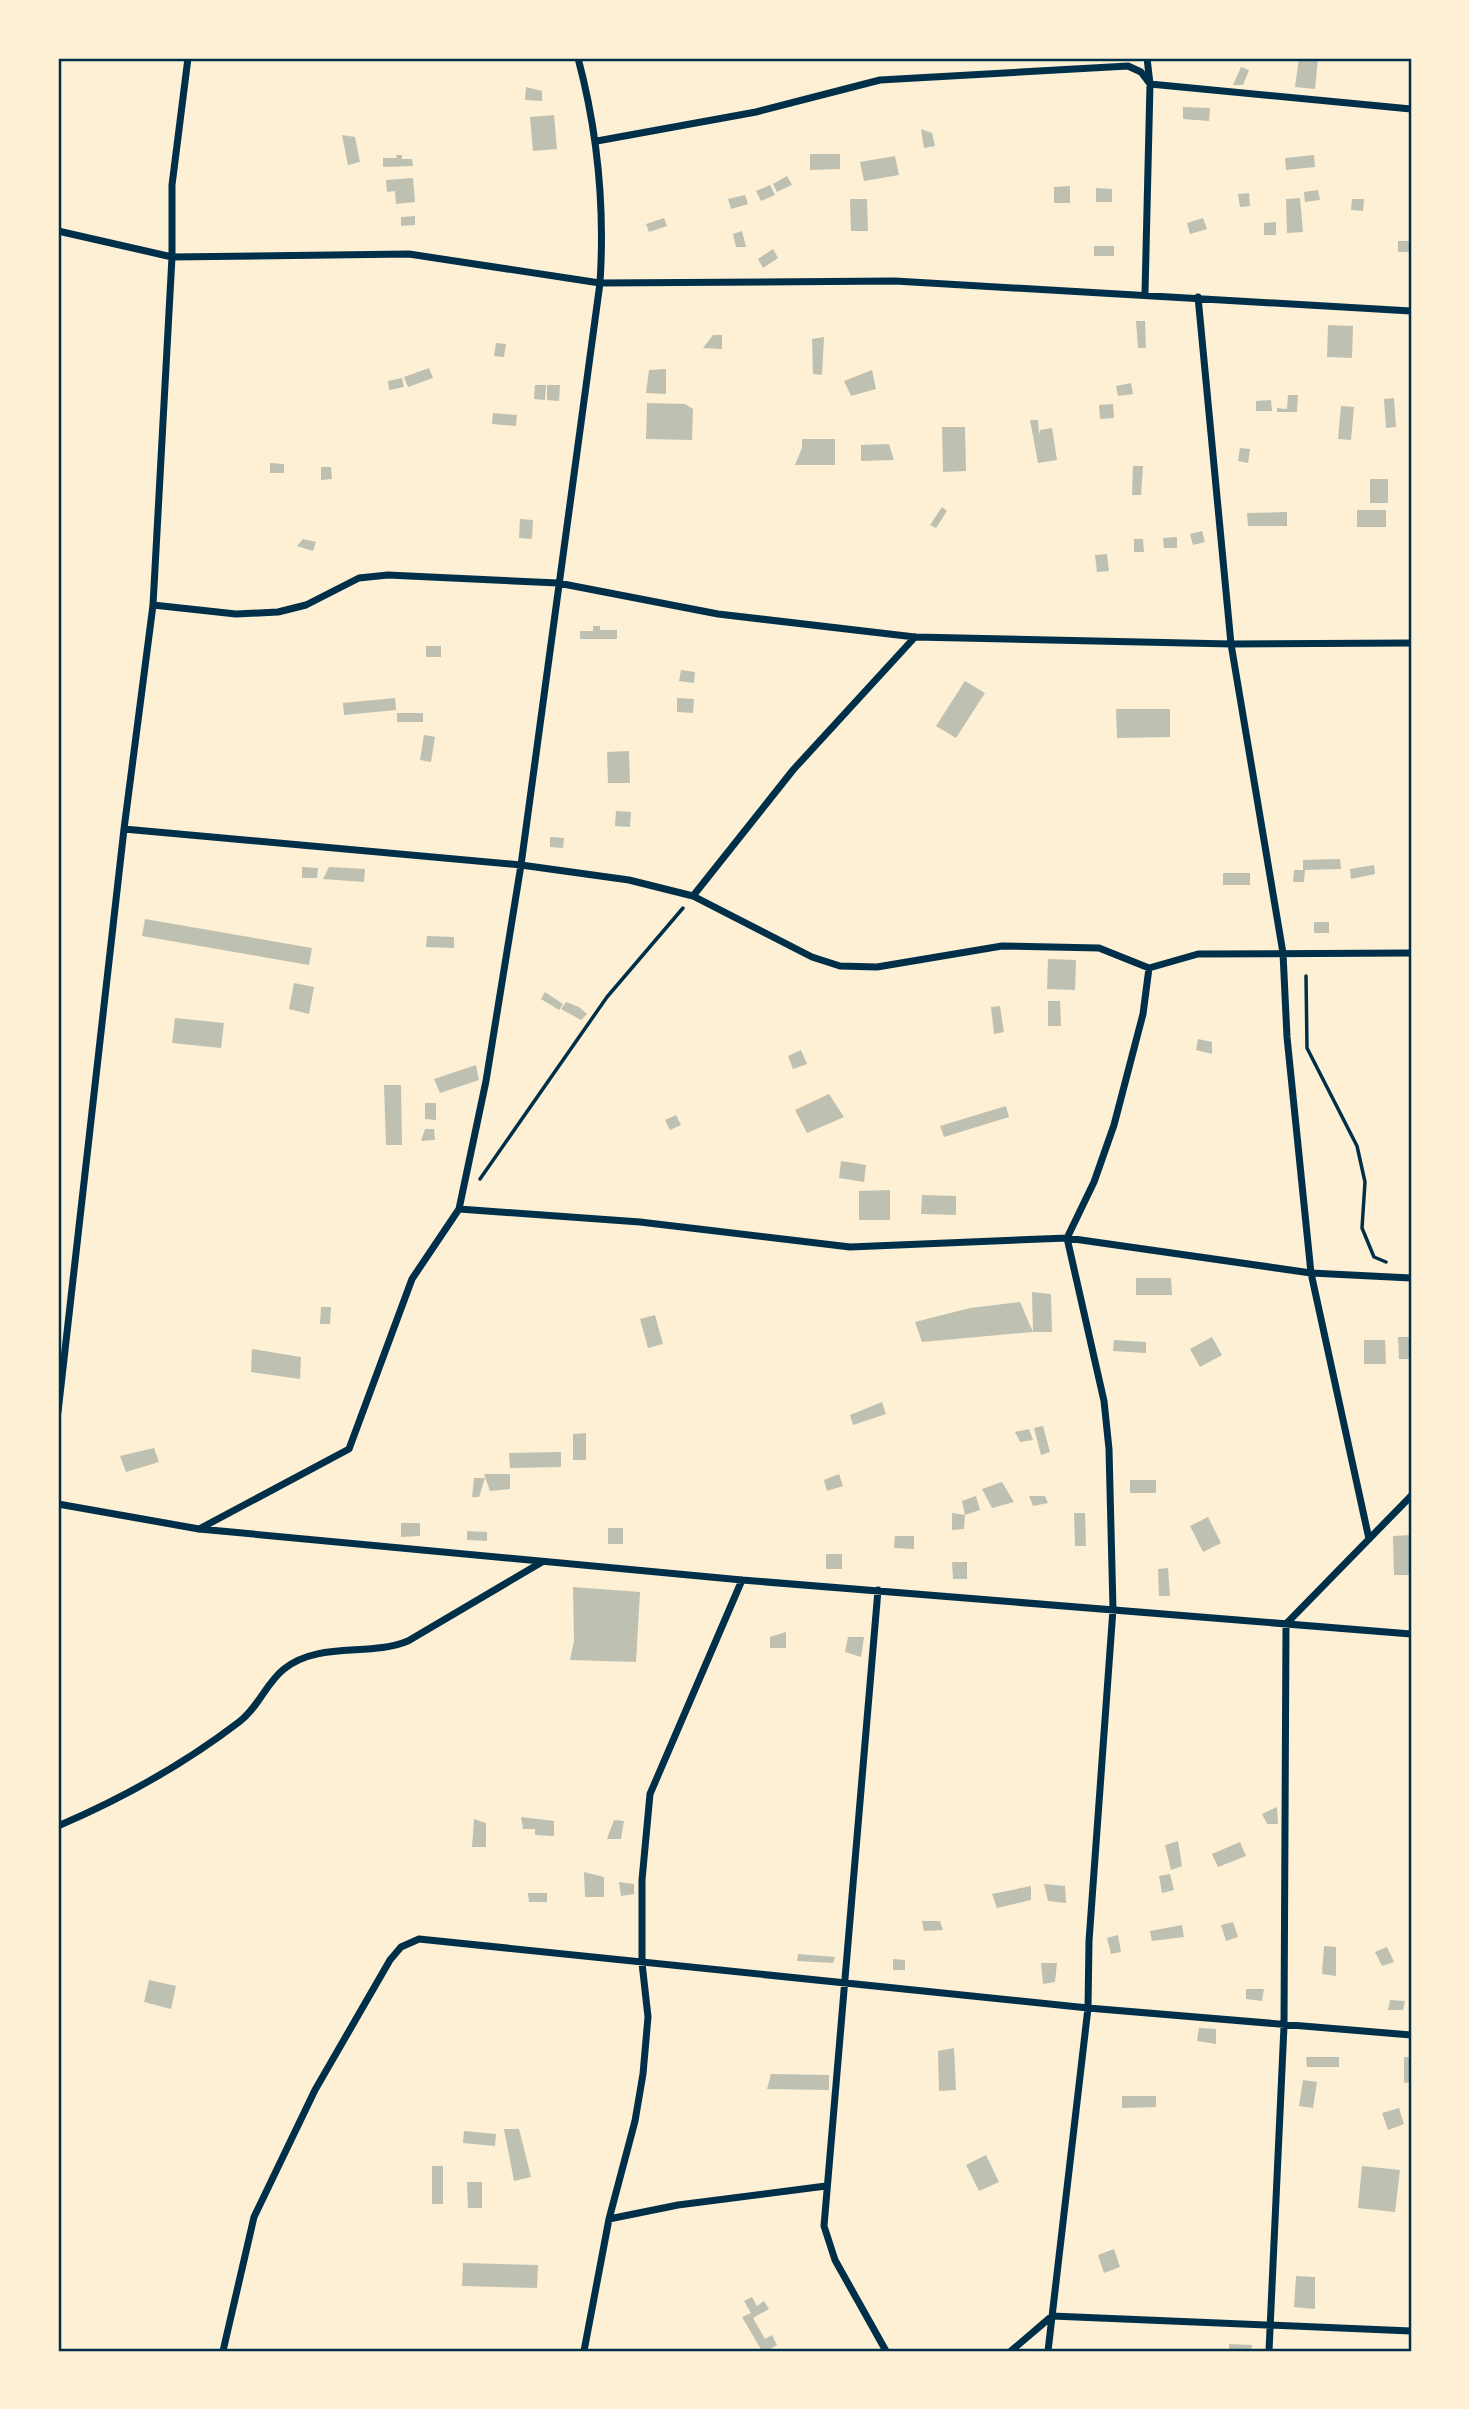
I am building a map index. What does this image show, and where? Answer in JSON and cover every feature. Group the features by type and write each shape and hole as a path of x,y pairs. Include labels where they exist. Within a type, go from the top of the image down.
{"street":[{"path":"58,1412 116,922 124,829 153,605 172,257 172,185 188,58"},
{"path":"199,1529 349,1450 412,1279 459,1209 486,1081 521,865 600,283 604,225 597,141 578,58"},
{"path":"1145,293 1150,84 1147,58"},
{"path":"597,141 756,112 880,80 1128,66 1141,72 1150,84 1411,109"},
{"path":"58,231 172,257 409,254 600,283 895,281 1198,296 1411,311"},
{"path":"1198,296 1231,644 1283,953 1288,1049 1311,1273 1369,1539"},
{"path":"153,605 236,614 278,612 306,605 359,578 388,575 558,583 718,614 915,637 1231,644 1411,643"},
{"path":"693,896 793,770 915,637"},
{"path":"124,829 521,865 629,880 693,896 812,957 840,966 877,967 1002,946 1099,948 1149,968 1198,954 1411,953"},
{"path":"1048,2351 1088,2008 1089,1941 1112,1609 1109,1450 1104,1401 1067,1238 1094,1182 1114,1125 1143,1014 1149,968"},
{"path":"459,1209 640,1222 850,1247 1067,1238 1311,1273 1411,1278"},
{"path":"1269,2351 1284,2026 1286,1624 1411,1496"},
{"path":"58,1504 199,1529 742,1580 1411,1634"},
{"path":"58,1826 114,1802 241,1721 284,1668 315,1655 390,1649 542,1561"},
{"path":"584,2351 643,2074 648,2017 642,1962 642,1880 650,1794 742,1580"},
{"path":"878,1590 824,2226 827,2241 886,2351"},
{"path":"223,2351 254,2217 315,2090 390,1960 401,1947 419,1939 1088,2008 1411,2035"},
{"path":"610,2219 678,2204 826,2186"},
{"path":"1011,2351 1052,2316 1411,2331"}],"path":[{"path":"475,1186 607,997 693,896"},
{"path":"1306,976 1307,1048 1357,1146 1365,1182 1362,1228 1374,1257 1396,1266"}],"building":[{"path":"1299,58 1318,58 1315,89 1295,87"},
{"path":"1241,67 1249,70 1243,85 1233,85"},
{"path":"526,87 542,91 542,101 525,100"},
{"path":"1183,107 1210,108 1209,121 1183,119"},
{"path":"554,115 557,149 533,151 530,117"},
{"path":"921,129 932,133 935,146 924,148"},
{"path":"342,135 355,137 360,162 348,165"},
{"path":"810,154 840,154 840,169 810,170"},
{"path":"396,155 402,155 402,159 412,159 413,166 383,167 383,158 397,158"},
{"path":"1314,155 1315,167 1286,170 1285,158"},
{"path":"895,156 899,175 864,181 860,162"},
{"path":"787,176 792,185 777,192 773,184"},
{"path":"413,178 415,202 396,204 395,191 387,192 386,180"},
{"path":"770,185 775,195 761,201 756,191"},
{"path":"1070,186 1070,203 1054,203 1054,187"},
{"path":"1096,188 1112,189 1112,202 1096,202"},
{"path":"1318,190 1320,200 1305,202 1304,192"},
{"path":"1249,193 1250,206 1240,207 1238,194"},
{"path":"745,195 748,204 731,209 728,199"},
{"path":"1300,198 1303,232 1287,233 1286,199"},
{"path":"850,199 867,199 868,231 851,231"},
{"path":"1352,199 1364,199 1363,211 1351,210"},
{"path":"415,216 415,225 401,226 401,217"},
{"path":"664,218 667,226 649,232 646,224"},
{"path":"1203,218 1207,229 1190,234 1187,223"},
{"path":"1276,222 1276,235 1264,235 1264,223"},
{"path":"742,231 746,247 736,247 733,234"},
{"path":"1398,241 1411,241 1411,252 1398,252"},
{"path":"1094,246 1114,246 1114,256 1094,256"},
{"path":"773,249 778,258 763,268 758,259"},
{"path":"1136,321 1145,321 1146,348 1138,348"},
{"path":"1328,325 1353,326 1352,358 1327,357"},
{"path":"713,335 722,335 722,349 703,348"},
{"path":"824,337 822,375 813,374 812,339"},
{"path":"496,343 506,344 504,357 494,356"},
{"path":"429,368 433,378 408,387 404,377"},
{"path":"666,369 666,394 646,393 649,370"},
{"path":"872,370 876,389 851,396 844,381"},
{"path":"402,378 404,387 389,390 388,381"},
{"path":"1131,383 1133,394 1118,396 1116,386"},
{"path":"535,385 546,385 545,400 534,399"},
{"path":"547,385 560,385 559,401 547,400"},
{"path":"1288,395 1298,395 1297,412 1277,412 1277,408 1287,409"},
{"path":"1394,398 1396,427 1386,428 1384,399"},
{"path":"1271,400 1272,411 1256,411 1256,401"},
{"path":"647,403 685,404 693,409 692,440 646,439"},
{"path":"1113,404 1114,418 1100,419 1099,405"},
{"path":"1341,406 1354,407 1351,440 1338,439"},
{"path":"493,413 517,415 516,426 492,424"},
{"path":"1030,420 1038,420 1039,435 1040,430 1052,428 1057,460 1038,463"},
{"path":"942,427 965,427 966,471 943,472"},
{"path":"802,439 835,439 835,465 795,465 802,448"},
{"path":"889,444 894,460 861,461 861,445"},
{"path":"1240,448 1250,449 1248,463 1238,461"},
{"path":"270,463 284,464 284,473 270,473"},
{"path":"1133,466 1143,466 1141,495 1132,495"},
{"path":"321,467 331,467 332,479 321,480"},
{"path":"1370,479 1388,479 1388,503 1370,503"},
{"path":"942,507 947,511 936,528 930,525"},
{"path":"1357,510 1386,510 1386,527 1357,527"},
{"path":"1287,512 1287,526 1248,526 1247,513"},
{"path":"520,519 533,520 532,539 519,538"},
{"path":"1202,531 1205,542 1193,545 1190,534"},
{"path":"1177,537 1177,548 1164,548 1163,538"},
{"path":"303,539 316,542 313,551 297,546"},
{"path":"1134,539 1143,539 1144,552 1134,552"},
{"path":"1107,554 1109,571 1097,572 1095,555"},
{"path":"593,626 600,626 600,630 617,630 617,639 580,639 580,631 593,631"},
{"path":"426,646 441,646 441,657 426,657"},
{"path":"681,670 695,672 694,683 679,681"},
{"path":"965,681 985,693 956,738 936,726"},
{"path":"395,698 396,710 344,715 343,703"},
{"path":"677,698 694,699 693,713 677,712"},
{"path":"1116,709 1170,709 1170,737 1117,738"},
{"path":"397,713 423,713 423,722 397,722"},
{"path":"424,735 435,737 431,762 420,760"},
{"path":"629,751 630,783 608,783 607,752"},
{"path":"616,811 631,812 630,827 615,826"},
{"path":"550,837 564,838 563,848 550,847"},
{"path":"1340,859 1341,869 1303,870 1303,860"},
{"path":"1374,865 1375,874 1351,879 1350,869"},
{"path":"302,867 318,868 317,878 302,878"},
{"path":"329,867 365,869 364,882 323,879"},
{"path":"1294,870 1305,870 1304,882 1293,882"},
{"path":"1223,873 1250,873 1250,885 1223,885"},
{"path":"145,919 312,948 309,965 142,936"},
{"path":"1314,922 1329,922 1329,933 1314,933"},
{"path":"427,936 454,937 454,948 426,947"},
{"path":"1048,959 1076,960 1075,990 1047,989"},
{"path":"294,983 314,987 309,1014 289,1009"},
{"path":"545,992 563,1004 559,1010 541,999"},
{"path":"1048,1001 1060,1001 1061,1026 1048,1026"},
{"path":"566,1002 579,1007 587,1014 581,1020 561,1009"},
{"path":"1000,1006 1004,1032 994,1034 991,1007"},
{"path":"175,1018 224,1023 221,1048 172,1043"},
{"path":"1198,1039 1212,1042 1212,1054 1196,1050"},
{"path":"801,1050 807,1064 793,1069 788,1056"},
{"path":"476,1065 479,1080 440,1093 434,1079"},
{"path":"384,1085 401,1085 402,1145 386,1145"},
{"path":"829,1094 844,1117 807,1133 795,1110"},
{"path":"425,1103 436,1103 436,1120 425,1119"},
{"path":"1006,1106 1009,1117 944,1137 940,1126"},
{"path":"676,1115 681,1125 670,1130 665,1120"},
{"path":"425,1129 434,1129 435,1140 421,1141"},
{"path":"841,1161 866,1165 864,1182 839,1178"},
{"path":"890,1190 890,1220 859,1220 859,1191"},
{"path":"922,1195 956,1196 956,1215 921,1214"},
{"path":"1136,1278 1171,1278 1172,1295 1136,1295"},
{"path":"1032,1292 1051,1294 1052,1332 1033,1332"},
{"path":"1020,1302 1033,1332 922,1342 915,1322 970,1308"},
{"path":"321,1307 331,1307 330,1324 320,1324"},
{"path":"655,1315 663,1344 648,1348 640,1319"},
{"path":"1212,1337 1222,1355 1200,1367 1190,1349"},
{"path":"1398,1337 1411,1337 1411,1359 1399,1359"},
{"path":"1114,1340 1146,1342 1146,1353 1113,1351"},
{"path":"1364,1340 1385,1340 1386,1364 1364,1364"},
{"path":"252,1349 301,1357 300,1379 251,1372"},
{"path":"882,1402 886,1414 853,1425 850,1415"},
{"path":"1043,1426 1050,1452 1041,1455 1034,1428"},
{"path":"1029,1429 1033,1440 1020,1442 1015,1432"},
{"path":"586,1433 586,1460 573,1460 573,1434"},
{"path":"154,1448 159,1462 126,1472 120,1456"},
{"path":"561,1452 561,1467 510,1468 509,1453"},
{"path":"484,1474 510,1474 510,1489 490,1491"},
{"path":"839,1474 843,1486 827,1491 824,1480"},
{"path":"474,1478 485,1478 479,1497 472,1497"},
{"path":"1130,1480 1156,1480 1156,1493 1130,1493"},
{"path":"1002,1482 1014,1502 992,1508 982,1489"},
{"path":"976,1496 980,1510 965,1515 962,1501"},
{"path":"1029,1496 1045,1496 1048,1503 1033,1506"},
{"path":"952,1513 965,1515 964,1529 952,1530"},
{"path":"1074,1513 1085,1513 1086,1546 1075,1546"},
{"path":"1208,1517 1221,1543 1203,1552 1190,1526"},
{"path":"401,1523 420,1523 420,1536 401,1537"},
{"path":"608,1528 623,1528 623,1544 608,1544"},
{"path":"467,1531 487,1532 487,1541 467,1540"},
{"path":"1411,1535 1411,1575 1394,1575 1393,1536"},
{"path":"895,1536 914,1536 914,1549 894,1548"},
{"path":"826,1554 842,1554 842,1569 826,1569"},
{"path":"952,1562 967,1562 967,1579 953,1579"},
{"path":"1168,1568 1170,1596 1159,1596 1158,1569"},
{"path":"573,1587 640,1592 636,1662 570,1660 574,1641"},
{"path":"786,1632 786,1648 770,1648 770,1637"},
{"path":"848,1637 864,1637 861,1657 845,1652"},
{"path":"1277,1807 1278,1824 1267,1824 1262,1814"},
{"path":"521,1817 554,1821 554,1836 535,1835 535,1829 523,1829"},
{"path":"474,1819 486,1823 486,1847 472,1847"},
{"path":"614,1820 624,1821 621,1839 607,1839"},
{"path":"1178,1841 1182,1866 1171,1870 1165,1845"},
{"path":"1240,1842 1246,1856 1218,1867 1212,1854"},
{"path":"584,1872 604,1877 604,1897 585,1897"},
{"path":"1170,1874 1174,1890 1162,1893 1159,1876"},
{"path":"619,1882 634,1884 634,1894 621,1896"},
{"path":"1044,1884 1065,1886 1066,1903 1048,1901"},
{"path":"1031,1886 1031,1900 997,1908 992,1894"},
{"path":"528,1893 547,1893 547,1902 529,1902"},
{"path":"922,1921 940,1921 943,1930 924,1931"},
{"path":"1233,1922 1238,1937 1226,1941 1221,1925"},
{"path":"1182,1925 1184,1937 1152,1941 1150,1931"},
{"path":"1118,1935 1121,1952 1111,1954 1107,1938"},
{"path":"1324,1946 1336,1947 1336,1976 1322,1974"},
{"path":"1387,1947 1394,1962 1382,1966 1375,1952"},
{"path":"798,1954 835,1957 833,1963 797,1961"},
{"path":"893,1959 905,1960 905,1970 893,1970"},
{"path":"1041,1963 1057,1963 1055,1982 1043,1984"},
{"path":"149,1980 176,1986 171,2009 144,2002"},
{"path":"1246,1989 1264,1989 1262,2001 1246,1999"},
{"path":"1390,2000 1405,2001 1403,2010 1388,2010"},
{"path":"1199,2028 1216,2029 1216,2044 1197,2041"},
{"path":"954,2048 956,2090 939,2091 938,2051"},
{"path":"1306,2057 1339,2057 1339,2067 1307,2067"},
{"path":"1404,2057 1411,2057 1411,2082 1404,2083"},
{"path":"771,2074 829,2075 829,2090 767,2089"},
{"path":"1303,2080 1317,2082 1313,2108 1299,2106"},
{"path":"1122,2096 1156,2096 1156,2107 1122,2108"},
{"path":"1399,2108 1404,2124 1388,2130 1382,2113"},
{"path":"504,2129 519,2129 531,2177 514,2181"},
{"path":"464,2131 496,2134 495,2146 463,2143"},
{"path":"986,2155 999,2182 979,2191 966,2165"},
{"path":"432,2166 443,2166 443,2204 432,2204"},
{"path":"1362,2166 1400,2170 1395,2212 1358,2208"},
{"path":"467,2182 482,2182 482,2208 468,2208"},
{"path":"1114,2249 1120,2267 1104,2273 1098,2255"},
{"path":"463,2263 538,2265 537,2288 462,2286"},
{"path":"1296,2276 1315,2277 1315,2309 1294,2307"},
{"path":"752,2297 757,2306 764,2301 769,2309 753,2318 765,2339 772,2335 777,2345 766,2351 762,2351 742,2317 751,2313 744,2301"},
{"path":"1229,2344 1252,2345 1251,2351 1229,2351"}]}
